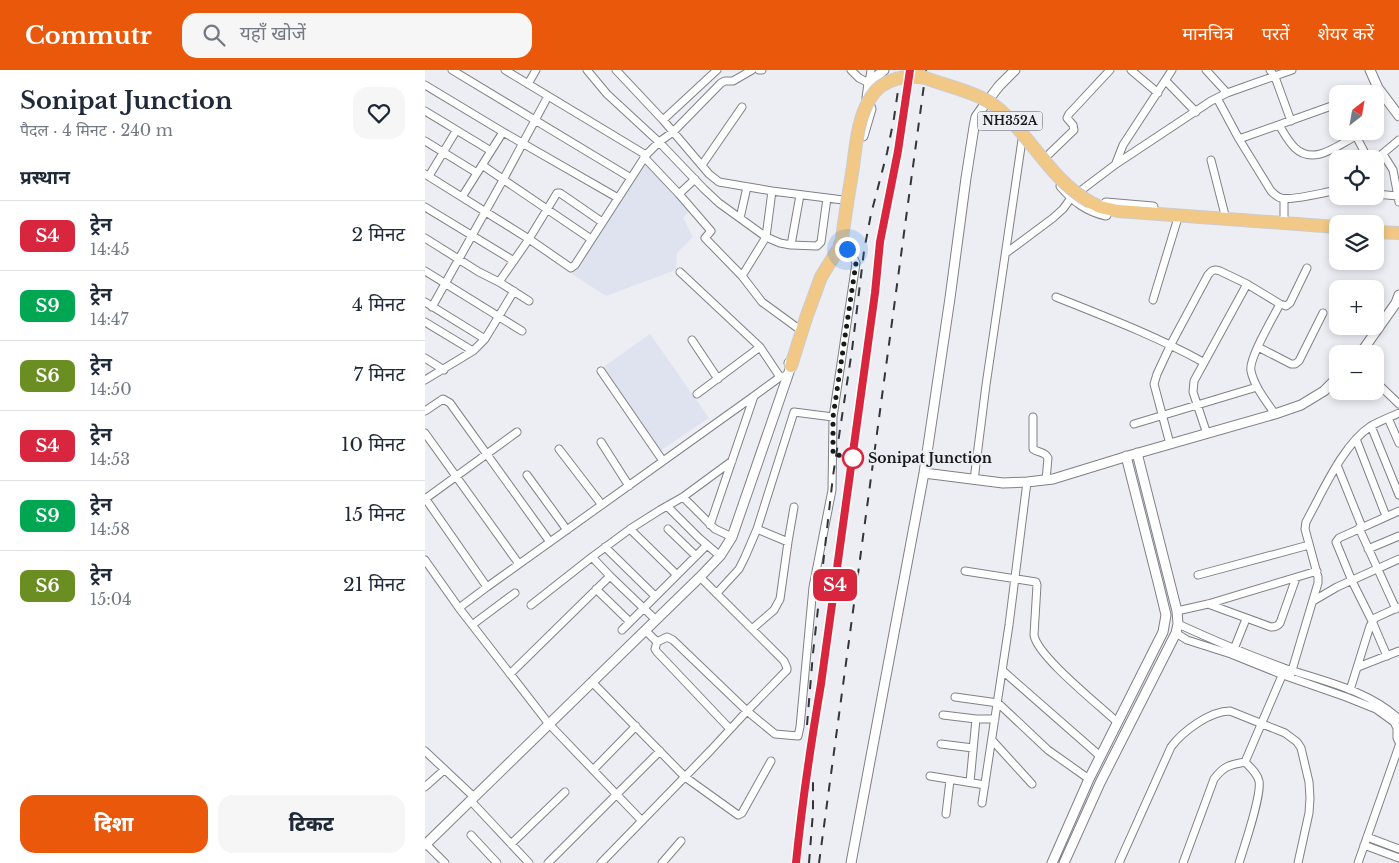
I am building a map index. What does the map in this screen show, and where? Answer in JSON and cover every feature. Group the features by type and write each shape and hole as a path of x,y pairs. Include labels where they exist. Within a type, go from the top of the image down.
{"highway":[{"name":"NH352A","path":"909,70 925,78 977,96 999,110 1060,179 1089,202 1119,211 1183,219 1250,220 1329,226"},
{"path":"786,372 821,277 840,246 857,136 871,97 884,84 895,79 908,76 925,78"},
{"path":"1384,227 1399,228"},
{"path":"1384,232 1399,233"}],"street":[{"path":"452,70 631,178"},
{"path":"464,78 469,70"},
{"path":"505,70 645,156 711,231 705,238 742,276 762,302 803,324 818,273 841,245 843,200 855,125 859,106 867,98"},
{"path":"529,84 536,70"},
{"path":"587,70 607,94 659,142 719,203 766,236 791,245 815,247 819,244 827,198"},
{"path":"616,70 663,120 713,178 719,182 843,200"},
{"path":"663,120 717,70"},
{"path":"456,131 444,152 427,175 529,239 571,268 575,265 645,156 659,142 673,132 721,83 733,81 752,70"},
{"path":"851,70 859,78 869,83"},
{"path":"459,608 754,396 795,364 826,276 841,245 861,144 871,109 867,98 871,70"},
{"path":"869,83 875,70"},
{"path":"869,83 884,70"},
{"path":"851,863 924,473 976,117 999,86 1015,70"},
{"path":"1047,156 1074,130 1067,118 1069,114 1109,70"},
{"path":"1131,70 1158,93"},
{"path":"1116,164 1123,145 1172,70"},
{"path":"1206,70 1227,93"},
{"path":"1270,70 1275,76 1291,121"},
{"path":"1006,253 1063,209 1080,190 1116,164 1217,98 1292,70"},
{"path":"1370,70 1377,85"},
{"path":"1166,81 1196,112"},
{"path":"425,85 618,198"},
{"path":"432,307 486,212 547,96"},
{"path":"1384,96 1399,116"},
{"path":"991,97 1010,112 1067,178 1090,197 1109,203 1244,217 1250,220"},
{"path":"1217,98 1239,139 1276,196 1284,198 1329,191"},
{"path":"702,165 741,107"},
{"path":"983,107 1001,117 1071,198 1083,207 1100,214 1120,217 1183,219 1153,300"},
{"path":"1239,139 1329,107"},
{"path":"425,111 491,151"},
{"path":"1279,125 1295,148 1309,155 1324,153 1344,140"},
{"path":"462,197 503,132"},
{"path":"974,480 1022,140"},
{"path":"1384,153 1399,140"},
{"path":"425,141 477,173"},
{"path":"1384,156 1393,170 1399,199 1384,196"},
{"path":"1211,160 1225,215"},
{"path":"481,165 591,239"},
{"path":"679,194 695,179"},
{"path":"740,218 747,187"},
{"path":"742,276 766,236 773,191"},
{"path":"499,282 529,239 555,194 558,193 602,222"},
{"path":"791,245 800,194"},
{"path":"1283,222 1284,198"},
{"path":"425,207 514,261"},
{"path":"425,238 529,301"},
{"path":"729,730 655,649 657,642 667,636 747,711 775,734 798,736 813,587 832,490 833,417 856,263 851,252 841,245"},
{"path":"1170,444 1154,384 1171,344 1208,275 1212,270 1220,270 1286,306 1290,303 1307,268"},
{"path":"425,271 522,331"},
{"path":"680,272 786,372"},
{"path":"1207,434 1196,404 1193,385 1203,362 1247,284"},
{"path":"425,380 473,351 485,340 514,291"},
{"path":"1056,296 1138,329 1171,344 1203,362"},
{"path":"425,302 485,340"},
{"path":"1367,345 1398,302"},
{"path":"1275,414 1257,387 1250,366 1281,304"},
{"path":"1258,347 1291,364 1295,364 1299,361 1323,313"},
{"path":"425,322 473,351"},
{"path":"692,340 718,380"},
{"path":"697,394 760,347"},
{"path":"425,358 444,370"},
{"path":"601,371 663,461"},
{"path":"445,863 425,844 720,556 732,537 786,372"},
{"path":"924,473 1003,483 1053,479 1126,456 1275,414 1301,405 1314,398 1329,386"},
{"path":"1133,424 1257,387"},
{"path":"1384,390 1399,404"},
{"path":"711,525 754,396"},
{"path":"425,411 443,399 450,403 550,542"},
{"path":"717,593 739,569 745,558 757,529 794,412 833,417"},
{"path":"1245,762 1261,724 1287,672 1318,583 1317,571 1305,526 1337,465 1356,439 1371,426 1399,413"},
{"path":"1033,417 1033,449 1045,453 1048,458 1046,480"},
{"path":"1388,418 1399,443"},
{"path":"1371,426 1399,495"},
{"path":"487,587 425,499 517,432"},
{"path":"425,433 519,564"},
{"path":"1356,439 1386,516"},
{"path":"601,442 629,486"},
{"path":"559,449 602,505"},
{"path":"1065,863 1100,783 1177,628 1177,611 1137,453"},
{"path":"1052,863 1100,756 1163,632 1166,615 1126,456"},
{"path":"531,605 630,529 683,497 732,461"},
{"path":"1337,465 1368,549 1398,608 1372,621 1350,690"},
{"path":"527,475 567,530"},
{"path":"982,803 1003,671 1027,482"},
{"path":"683,497 715,529 732,537"},
{"path":"667,506 720,556"},
{"path":"752,629 774,610 780,599 794,507"},
{"path":"1387,656 1336,542 1339,538 1399,511"},
{"path":"667,528 696,556"},
{"path":"630,529 677,575"},
{"path":"757,529 788,542"},
{"path":"1368,549 1399,536"},
{"path":"621,630 707,545"},
{"path":"1198,575 1309,545"},
{"path":"605,547 655,596"},
{"path":"592,557 656,620"},
{"path":"1313,601 1399,559"},
{"path":"425,560 459,608 549,724 642,821"},
{"path":"965,571 1034,581 1037,585 1034,639 1043,653 1055,665 1117,722"},
{"path":"1177,611 1208,604 1317,571"},
{"path":"509,674 610,576"},
{"path":"601,863 787,670 784,661 700,577"},
{"path":"1208,604 1271,627 1278,626 1296,578"},
{"path":"596,589 630,622"},
{"path":"472,625 515,593"},
{"path":"1233,649 1246,619"},
{"path":"1177,628 1187,640 1350,690 1377,703 1392,712 1399,719"},
{"path":"1177,628 1233,649 1376,709 1394,722 1397,728 1399,744 1358,863"},
{"path":"645,630 657,642"},
{"path":"1358,667 1399,651"},
{"path":"1003,671 1100,756"},
{"path":"592,682 685,777 736,814 740,815 742,813 771,761"},
{"path":"955,697 998,703 1048,750 1089,779"},
{"path":"1119,863 1171,747 1190,728 1224,711 1230,711 1291,737 1301,748 1311,798 1298,863"},
{"path":"943,714 976,719 995,719"},
{"path":"969,782 976,719"},
{"path":"593,770 636,726"},
{"path":"992,740 1032,784"},
{"path":"941,744 973,748"},
{"path":"425,751 472,799 529,863"},
{"path":"548,863 660,751"},
{"path":"1183,863 1214,779 1228,765 1245,762"},
{"path":"1239,863 1259,793 1258,779 1255,772 1245,762"},
{"path":"425,788 444,770"},
{"path":"930,776 985,785"},
{"path":"947,814 950,780"},
{"path":"511,844 565,792"},
{"path":"471,835 497,863"},
{"path":"1367,837 1399,850"},
{"path":"662,863 681,841"},
{"path":"1364,846 1399,858"}],"shaded area":[{"path":"643,162 689,211 683,218 693,237 677,253 676,270 606,296 572,274"},
{"path":"650,334 709,418 660,451 602,368"}],"railway":[{"path":"807,725 813,653 833,476 852,350 864,251 871,214 887,153 901,70"},
{"path":"796,863 810,747 821,684 876,293 880,242 898,151 910,70"},
{"path":"819,863 926,70"},
{"path":"809,863 813,812 813,778"}],"train":[{"name":"S4","path":"796,863 810,747 821,684 875,293 880,242 903,124 910,70"}],"place":[{"name":"Sonipat Junction","path":"853,458"}],"route":[{"path":"847,249 855,258 856,263 833,417 833,454 853,458"}]}
